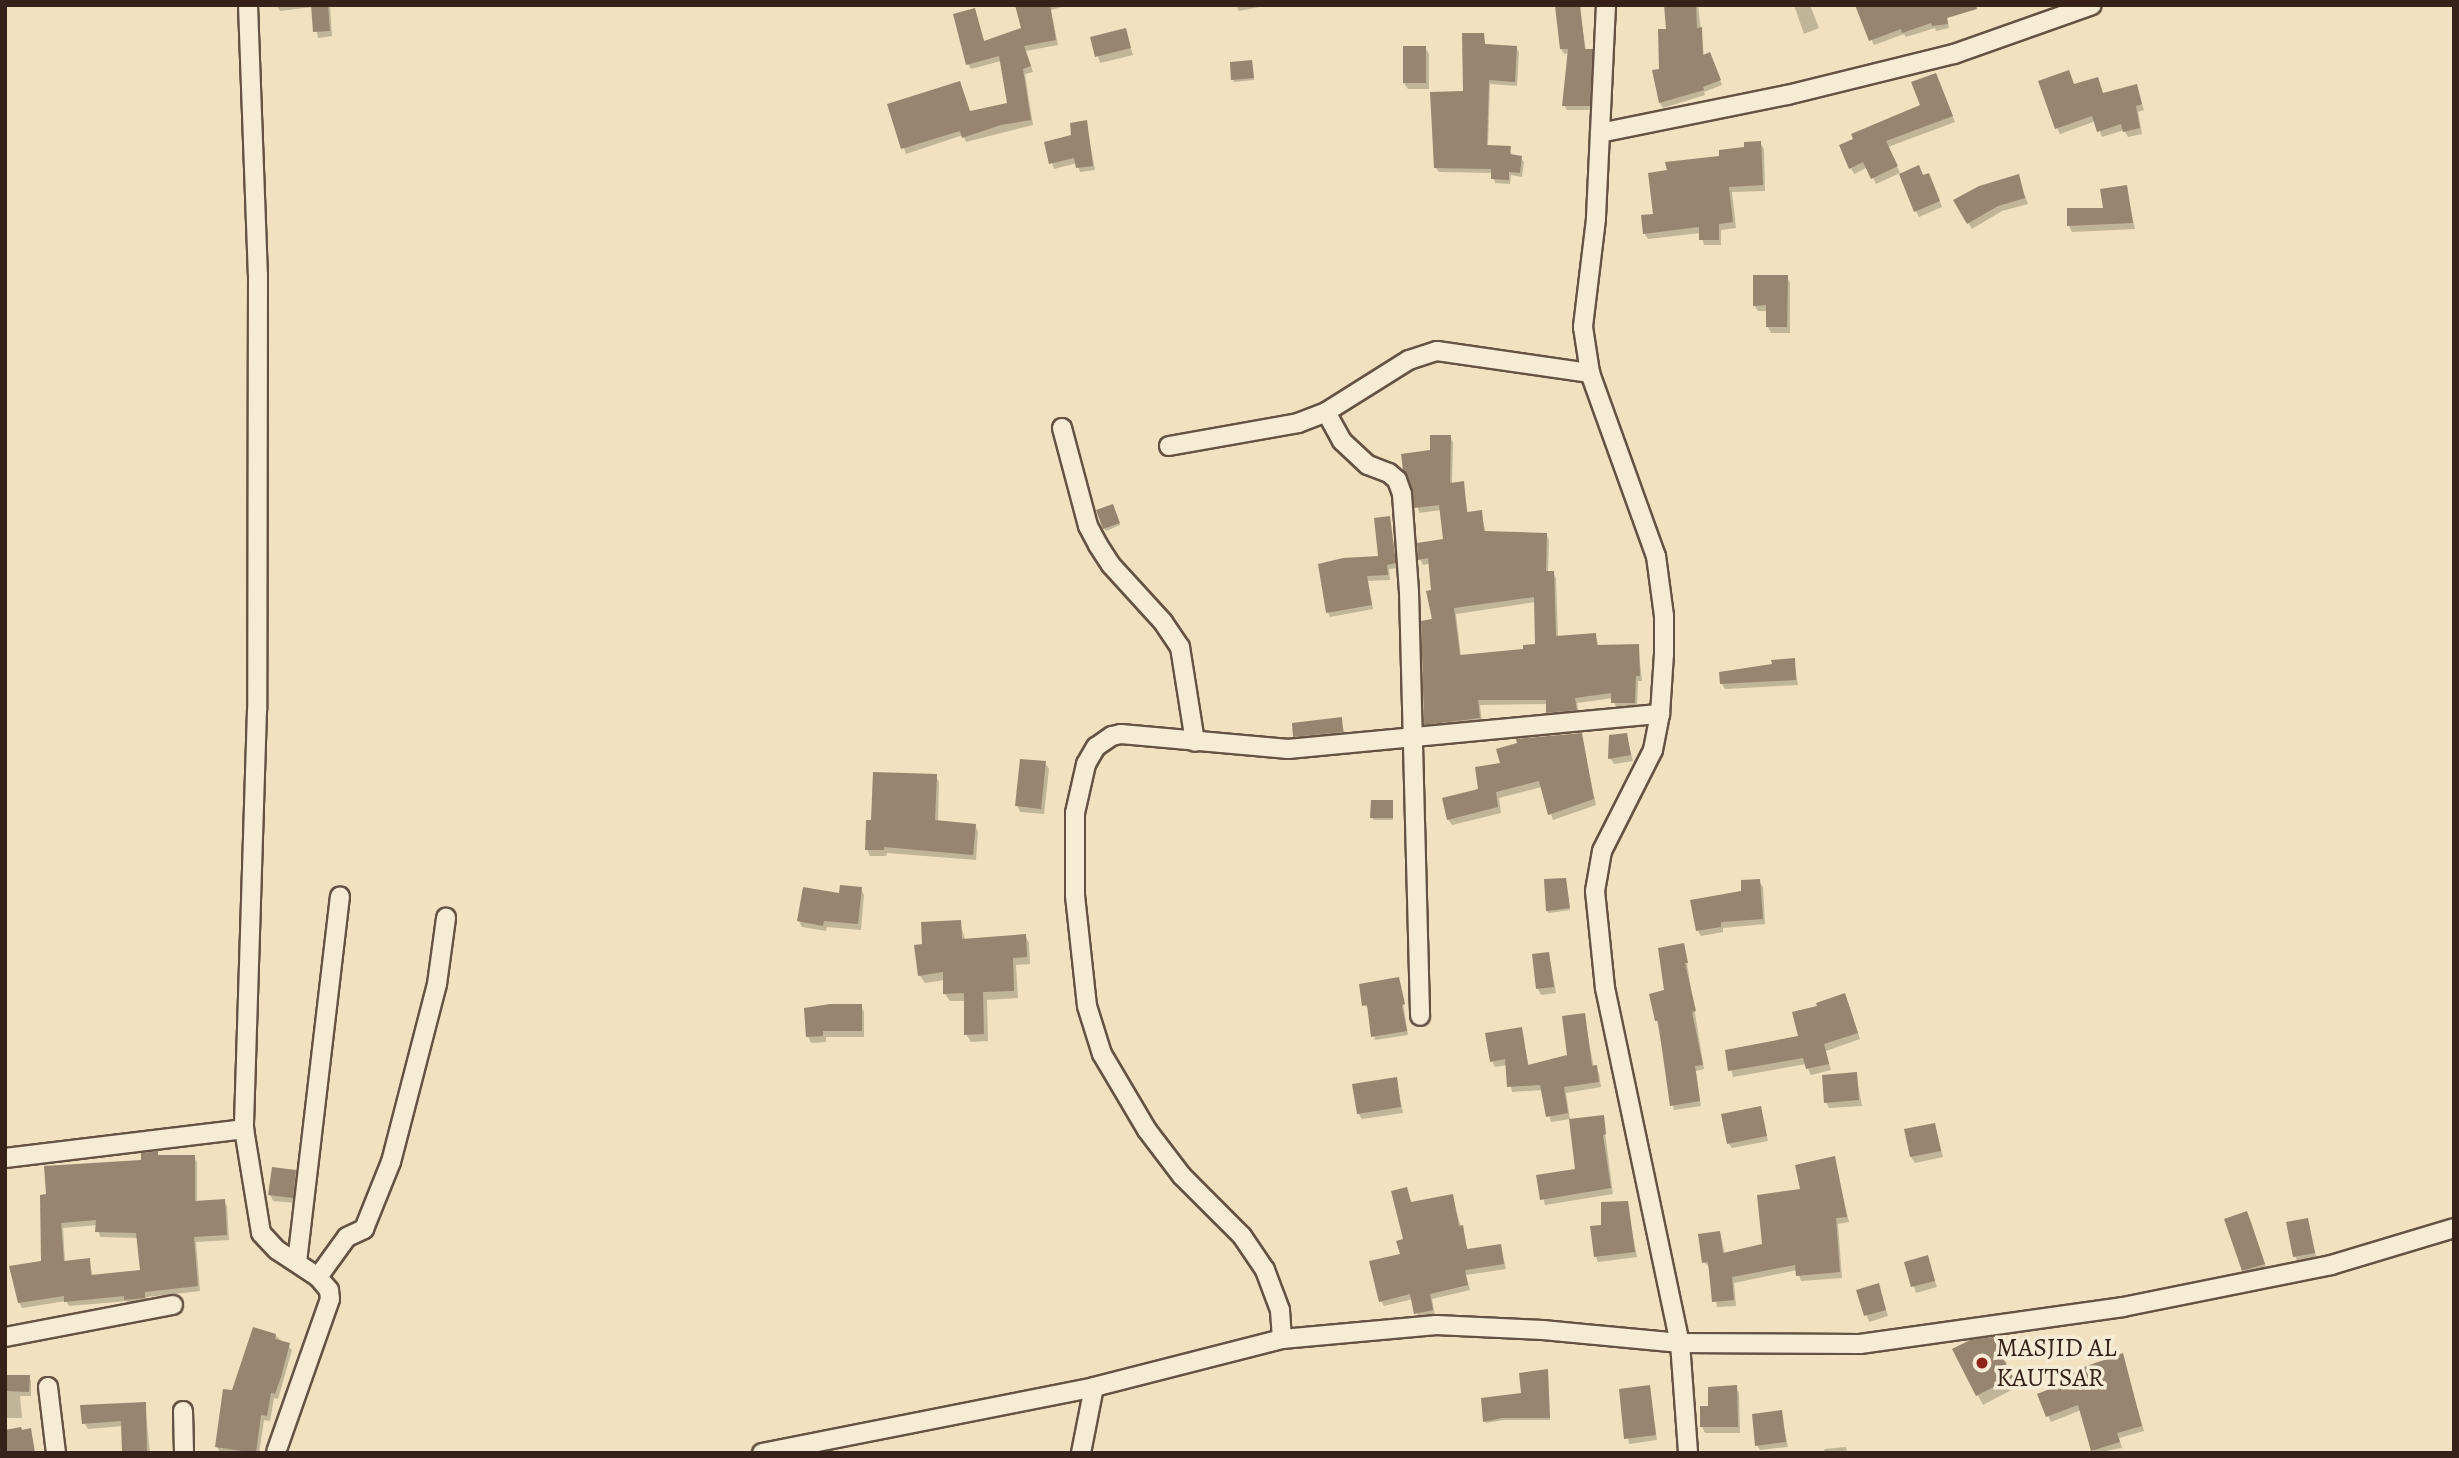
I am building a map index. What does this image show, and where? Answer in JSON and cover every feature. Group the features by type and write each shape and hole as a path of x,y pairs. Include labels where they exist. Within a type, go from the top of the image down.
{"street":[{"path":"248,5 258,275 257,710 244,1129 261,1233 277,1250 318,1277 329,1290 330,1299 274,1452 282,1453"},
{"path":"1606,5 1596,219 1583,327 1590,373 1656,556 1664,616 1660,714 1653,750 1602,851 1595,891 1605,988 1680,1343 1688,1453"},
{"path":"1600,133 1787,95 1954,54 2092,5"},
{"path":"1168,446 1298,424 1326,412 1409,360 1437,351 1590,373"},
{"path":"1326,412 1342,441 1368,465 1389,472 1397,480 1402,494 1409,592 1420,1016"},
{"path":"1062,428 1080,502 1098,545 1111,565 1163,622 1180,647 1195,742"},
{"path":"1282,1339 1280,1310 1265,1270 1242,1236 1182,1176 1147,1130 1102,1054 1087,1006 1075,881 1074,813 1086,764 1096,747 1112,736 1288,749 1660,714"},
{"path":"297,1262 340,897"},
{"path":"318,1277 347,1237 364,1229 391,1162 437,984 446,918"},
{"path":"5,1158 244,1129"},
{"path":"762,1453 1094,1387 1282,1339 1436,1325 1543,1330 1680,1343 1860,1344 2123,1307 2331,1265 2454,1228"},
{"path":"5,1337 173,1305"},
{"path":"48,1387 57,1453"},
{"path":"1081,1453 1094,1387"},
{"path":"183,1411 184,1453"}],"building":[{"path":"311,5 328,5 330,31 313,32"},
{"path":"1015,5 1050,5 1056,40 1024,46 1031,66 1023,69 1031,120 1001,125 962,138 960,131 901,149 887,104 960,81 970,111 1007,103 999,56 966,65 953,14 975,8 984,41 1021,28"},
{"path":"1580,5 1585,49 1593,49 1590,106 1562,106 1568,49 1560,49 1555,6"},
{"path":"1664,5 1696,5 1697,28 1702,27 1703,55 1710,52 1721,80 1703,87 1704,90 1659,103 1652,70 1659,69 1658,29 1666,29"},
{"path":"1855,5 1976,5 1977,9 1947,18 1948,24 1932,26 1931,23 1902,33 1901,29 1869,41"},
{"path":"1126,28 1131,48 1095,57 1090,37"},
{"path":"1462,33 1484,33 1485,44 1517,46 1515,82 1489,80 1487,145 1511,146 1510,154 1522,156 1520,173 1509,172 1509,180 1491,179 1491,169 1434,168 1430,92 1463,91"},
{"path":"1403,46 1426,46 1426,83 1403,83"},
{"path":"1252,60 1254,78 1231,80 1230,62"},
{"path":"2069,70 2074,84 2098,77 2103,93 2137,84 2142,104 2136,106 2140,128 2123,132 2121,124 2097,132 2092,116 2055,129 2038,81"},
{"path":"1936,73 1953,116 1886,141 1898,166 1871,179 1863,162 1849,169 1839,145 1853,139 1851,134 1920,105 1911,82"},
{"path":"1087,120 1093,166 1076,168 1074,158 1049,164 1044,142 1071,135 1070,123"},
{"path":"1761,141 1763,185 1729,187 1733,222 1719,224 1719,240 1699,240 1699,227 1643,234 1641,215 1653,214 1648,173 1667,170 1665,162 1719,156 1719,150 1744,147 1744,142"},
{"path":"1919,165 1923,175 1929,173 1940,201 1914,212 1899,174"},
{"path":"2019,174 2025,198 1998,206 1967,224 1953,200 1979,186"},
{"path":"2127,185 2133,223 2067,226 2067,208 2103,208 2100,189"},
{"path":"1753,275 1788,275 1787,327 1766,327 1766,305 1753,306"},
{"path":"1430,435 1451,435 1450,483 1464,481 1467,512 1482,510 1484,531 1547,533 1546,571 1554,571 1556,636 1596,633 1597,645 1639,644 1640,676 1636,676 1635,703 1611,703 1611,693 1575,698 1577,710 1546,713 1546,700 1478,700 1480,718 1424,725 1421,621 1432,619 1426,591 1431,590 1428,558 1418,560 1417,543 1443,539 1439,505 1414,508 1413,491 1403,470 1401,454 1430,450","holes":["1534,597 1535,644 1523,645 1523,649 1460,655 1454,608"]},
{"path":"1113,504 1120,523 1103,529 1096,510"},
{"path":"1390,516 1396,563 1387,565 1388,575 1367,576 1372,605 1326,613 1318,564 1343,558 1378,556 1374,518"},
{"path":"1795,658 1796,680 1720,684 1719,672 1772,664 1771,660"},
{"path":"1342,717 1343,732 1293,737 1292,723"},
{"path":"1582,733 1594,799 1548,815 1539,781 1496,792 1498,807 1447,820 1442,798 1478,789 1475,767 1500,763 1496,749 1517,743 1516,739"},
{"path":"1627,733 1631,755 1608,759 1609,735"},
{"path":"1020,759 1046,761 1041,809 1015,806"},
{"path":"873,772 937,774 935,820 976,824 973,855 884,847 884,850 865,850 866,820 871,820"},
{"path":"1371,800 1393,800 1393,818 1370,818"},
{"path":"1566,878 1570,908 1546,911 1544,879"},
{"path":"1760,879 1763,919 1721,922 1721,927 1696,931 1690,900 1741,891 1741,880"},
{"path":"840,885 862,887 858,924 824,921 823,926 797,921 803,887 839,893"},
{"path":"961,920 962,939 1026,934 1027,957 1013,958 1014,991 983,992 984,1034 964,1035 964,993 943,994 943,972 918,976 914,945 922,944 921,922"},
{"path":"1684,943 1688,963 1685,963 1696,1011 1692,1012 1703,1065 1695,1066 1700,1101 1670,1106 1658,1021 1655,1021 1649,994 1664,990 1658,948"},
{"path":"1549,952 1554,987 1536,989 1532,954"},
{"path":"1399,977 1407,1031 1371,1037 1367,1005 1362,1006 1359,984"},
{"path":"1845,993 1858,1033 1824,1044 1829,1064 1806,1069 1803,1058 1728,1071 1725,1050 1798,1036 1792,1012 1817,1006 1816,1003"},
{"path":"830,1004 862,1004 862,1031 823,1031 823,1036 806,1037 804,1008"},
{"path":"1585,1013 1592,1066 1597,1065 1599,1082 1564,1087 1568,1113 1546,1117 1540,1085 1507,1087 1505,1059 1490,1062 1485,1033 1522,1027 1528,1065 1567,1055 1562,1016"},
{"path":"1857,1072 1859,1100 1824,1103 1822,1075"},
{"path":"1397,1077 1401,1107 1357,1114 1352,1084"},
{"path":"1761,1106 1767,1136 1727,1144 1721,1114"},
{"path":"1604,1115 1606,1134 1603,1135 1611,1188 1540,1200 1536,1175 1575,1169 1569,1119"},
{"path":"1935,1123 1941,1151 1910,1157 1904,1129"},
{"path":"158,1151 158,1155 195,1155 195,1201 225,1199 227,1235 194,1237 198,1286 145,1292 145,1298 124,1300 124,1296 64,1302 64,1296 18,1303 9,1266 41,1261 40,1195 46,1194 44,1166 141,1160 141,1153","holes":["96,1220 95,1232 136,1233 140,1270 91,1275 90,1258 64,1261 61,1223"]},
{"path":"1835,1156 1847,1217 1836,1218 1840,1272 1796,1276 1795,1265 1732,1277 1734,1300 1712,1302 1708,1262 1702,1263 1698,1234 1720,1231 1723,1253 1762,1244 1757,1195 1800,1189 1795,1165"},
{"path":"272,1167 296,1170 293,1198 268,1195"},
{"path":"1407,1187 1411,1202 1453,1194 1467,1249 1501,1244 1504,1264 1465,1270 1468,1285 1430,1294 1433,1310 1414,1314 1410,1294 1379,1302 1369,1261 1400,1254 1396,1241 1403,1239 1391,1191"},
{"path":"1628,1201 1635,1252 1594,1257 1590,1226 1601,1225 1601,1202"},
{"path":"2247,1211 2265,1264 2242,1271 2224,1219"},
{"path":"2308,1218 2315,1253 2293,1257 2286,1222"},
{"path":"1928,1255 1935,1281 1911,1287 1904,1262"},
{"path":"1879,1283 1886,1310 1864,1316 1856,1290"},
{"path":"253,1327 276,1334 275,1339 290,1343 275,1394 271,1393 267,1416 261,1415 256,1453 215,1447 223,1389 232,1390"},
{"name":"MASJID AL KAUTSAR","path":"1993,1337 2013,1377 1976,1396 1952,1349 1970,1340"},
{"path":"2123,1353 2142,1426 2117,1433 2120,1442 2091,1451 2078,1405 2046,1417 2037,1394 2062,1384 2060,1376 2084,1370 2084,1367"},
{"path":"1548,1369 1550,1418 1502,1418 1483,1422 1481,1398 1521,1393 1519,1373"},
{"path":"7,1375 30,1375 29,1392 6,1391"},
{"path":"1650,1385 1656,1435 1624,1439 1619,1389"},
{"path":"1737,1385 1738,1427 1700,1427 1700,1406 1708,1406 1708,1387"},
{"path":"146,1402 147,1453 122,1453 121,1421 82,1424 80,1405"},
{"path":"1782,1410 1786,1442 1755,1446 1752,1414"},
{"path":"21,1427 22,1430 31,1428 35,1453 5,1453 5,1430"}],"place":[{"name":"MASJID AL KAUTSAR","path":"1982,1363"}]}
